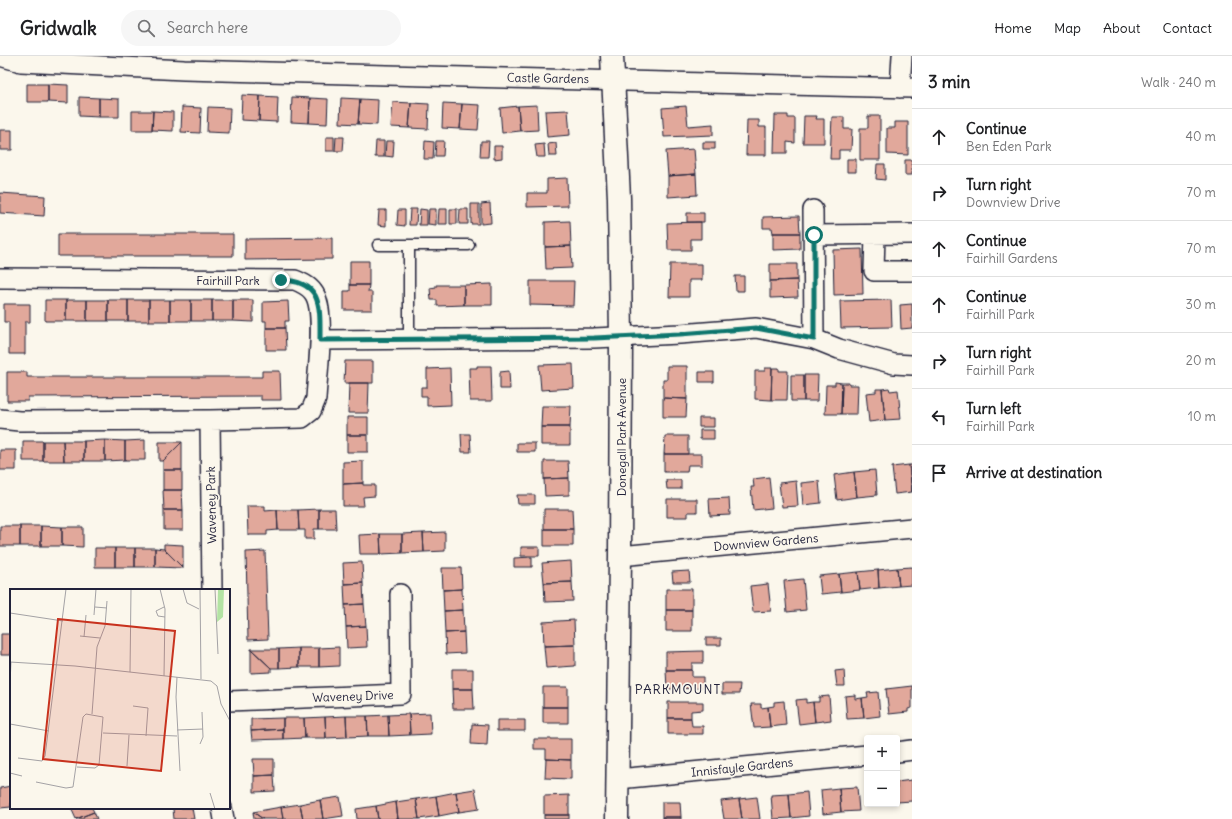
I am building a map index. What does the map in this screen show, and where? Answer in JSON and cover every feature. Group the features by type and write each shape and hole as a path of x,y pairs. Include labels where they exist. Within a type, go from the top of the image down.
{"street":[{"name":"Castle Gardens","path":"0,56 21,62 184,63 613,80 906,88"},
{"name":"Donegall Park Avenue","path":"612,56 619,198 621,337 617,819"},
{"path":"902,56 906,88"},
{"path":"814,210 814,339"},
{"path":"814,235 912,234"},
{"path":"875,235 874,271 912,271"},
{"name":"Fairhill Park","path":"0,278 295,280 306,285 313,292 318,302 320,318 316,399 311,411 302,418 19,421 0,419"},
{"path":"320,340 594,338 666,335 756,328 814,339 846,351 894,364 912,365"},
{"name":"Waveney Park","path":"210,420 212,589"},
{"name":"Downview Gardens","path":"620,556 912,528"},
{"name":"Waveney Drive","path":"230,701 401,694 400,594"},
{"path":"900,752 912,750"},
{"name":"Innisfayle Gardens","path":"618,779 864,754"},
{"path":"222,809 224,819"}],"lane":[{"path":"378,245 469,245"},
{"path":"409,245 409,340"}],"building":[{"path":"27,84 48,84 48,102 27,102"},
{"path":"48,84 68,85 68,103 48,102"},
{"path":"242,95 260,96 259,121 241,120"},
{"path":"260,96 278,97 277,122 259,121"},
{"path":"79,97 99,98 99,117 79,116"},
{"path":"292,97 310,98 309,123 291,122"},
{"path":"99,98 119,99 119,117 99,117"},
{"path":"310,98 328,99 327,124 309,123"},
{"path":"341,98 360,99 358,124 340,123"},
{"path":"360,99 378,100 377,125 358,124"},
{"path":"393,102 411,103 409,128 391,127"},
{"path":"411,103 429,104 428,129 409,128"},
{"path":"443,103 462,104 460,129 442,128"},
{"path":"462,104 480,105 478,130 460,129"},
{"path":"537,105 538,130 520,131 518,106"},
{"path":"518,106 520,131 502,133 500,108"},
{"path":"686,106 688,126 713,124 713,135 664,137 662,108"},
{"path":"182,107 201,108 200,133 181,132"},
{"path":"208,107 230,108 229,133 207,132"},
{"path":"568,110 570,135 547,137 545,111"},
{"path":"132,111 153,111 152,130 132,130"},
{"path":"153,111 173,112 173,131 152,130"},
{"path":"775,115 788,115 788,118 795,118 795,143 787,142 787,153 774,153"},
{"path":"804,116 817,116 816,119 824,119 824,143 803,143"},
{"path":"868,116 880,116 880,160 860,160 860,128 868,128"},
{"path":"832,117 844,117 844,129 852,129 851,150 839,150 839,159 830,159"},
{"path":"747,120 759,120 759,127 766,127 766,155 746,155"},
{"path":"895,122 908,122 908,155 887,154 887,128 895,128"},
{"path":"0,130 12,130 12,150 0,150"},
{"path":"326,137 334,137 334,151 326,151"},
{"path":"336,137 344,137 343,151 335,151"},
{"path":"376,141 384,141 384,157 375,157"},
{"path":"386,141 394,141 393,157 385,156"},
{"path":"425,141 434,142 433,159 424,159"},
{"path":"436,141 444,141 443,156 435,156"},
{"path":"481,141 489,141 488,157 480,157"},
{"path":"703,142 715,142 715,149 703,149"},
{"path":"556,143 557,156 549,156 548,144"},
{"path":"544,144 545,157 537,157 535,145"},
{"path":"494,146 502,146 502,158 494,159"},
{"path":"694,149 696,174 668,176 666,151"},
{"path":"847,159 856,159 856,172 847,172"},
{"path":"905,160 912,160 912,175 905,175"},
{"path":"877,164 885,164 885,180 876,179"},
{"path":"696,174 697,195 668,197 668,176"},
{"path":"567,178 568,206 527,207 527,193 547,193 547,179"},
{"path":"0,193 45,196 44,216 0,213"},
{"path":"490,203 491,223 481,224 481,204"},
{"path":"471,204 479,204 479,224 471,224"},
{"path":"410,209 417,209 416,225 409,225"},
{"path":"420,209 427,210 427,225 419,225"},
{"path":"429,209 436,209 436,225 428,224"},
{"path":"439,209 447,209 447,224 438,224"},
{"path":"450,209 457,209 457,224 450,224"},
{"path":"460,209 468,209 468,224 459,224"},
{"path":"379,210 386,210 386,226 378,225"},
{"path":"398,210 405,210 405,226 397,225"},
{"path":"687,213 704,213 704,222 687,222"},
{"path":"799,216 800,233 773,233 772,228 763,228 763,217"},
{"path":"570,221 571,246 545,247 545,222"},
{"path":"701,222 701,239 691,239 691,250 668,250 667,223"},
{"path":"773,233 800,233 800,249 773,250"},
{"path":"58,234 233,234 233,256 58,256"},
{"path":"332,238 332,259 245,260 245,239"},
{"path":"571,246 572,268 546,269 545,247"},
{"path":"862,249 863,294 834,295 833,250"},
{"path":"350,261 369,261 369,285 350,285"},
{"path":"670,264 702,264 702,280 689,280 689,297 669,297"},
{"path":"770,264 797,264 797,280 770,281"},
{"path":"735,276 744,276 744,291 736,291"},
{"path":"797,280 798,297 770,298 770,281"},
{"path":"530,281 574,281 573,306 530,305"},
{"path":"492,284 492,305 464,305 464,285"},
{"path":"350,285 369,285 368,292 372,292 372,310 344,310 344,291 350,291"},
{"path":"436,285 464,285 464,305 437,306 437,300 431,300 430,288 436,287"},
{"path":"45,300 66,300 66,321 45,321"},
{"path":"66,300 87,300 87,321 66,321"},
{"path":"87,300 108,300 108,321 87,321"},
{"path":"108,300 128,300 128,321 108,321"},
{"path":"128,300 149,300 149,321 128,321"},
{"path":"149,300 170,300 170,321 149,321"},
{"path":"170,300 191,300 191,321 170,321"},
{"path":"191,300 212,300 212,321 191,321"},
{"path":"212,300 233,300 233,321 212,321"},
{"path":"233,300 253,300 253,322 233,321"},
{"path":"891,300 892,327 841,328 840,301"},
{"path":"288,301 289,321 285,321 285,328 266,328 266,321 263,321 263,302"},
{"path":"4,304 30,304 30,322 25,322 25,354 9,354 9,322 4,322"},
{"path":"912,304 912,328 901,329 900,305"},
{"path":"266,328 285,328 286,350 266,350"},
{"path":"345,361 373,361 373,383 344,383"},
{"path":"573,364 574,388 541,390 539,365"},
{"path":"477,366 491,366 492,401 470,401 469,368 477,368"},
{"path":"667,366 687,366 687,399 663,398 663,380 667,380"},
{"path":"450,368 451,405 427,406 427,396 421,396 421,387 427,387 427,369"},
{"path":"765,368 772,368 771,400 755,399 755,371 765,371"},
{"path":"772,368 779,368 779,371 788,371 787,400 771,400"},
{"path":"262,371 280,371 281,400 261,400 261,396 28,397 28,401 7,401 7,372 27,372 27,377 262,377"},
{"path":"509,371 510,389 500,389 500,372"},
{"path":"699,372 714,372 714,382 699,382"},
{"path":"791,375 804,375 804,401 791,401"},
{"path":"804,375 818,375 817,401 804,401"},
{"path":"835,382 842,383 841,414 825,414 826,385 835,385"},
{"path":"349,383 369,383 368,413 348,413"},
{"path":"842,383 858,385 857,414 841,414"},
{"path":"889,388 890,391 898,390 901,419 885,420 882,389"},
{"path":"876,389 882,389 885,420 869,422 866,393 876,392"},
{"path":"663,398 687,399 686,417 663,417"},
{"path":"542,406 571,406 570,427 541,427"},
{"path":"347,417 368,417 368,435 347,435"},
{"path":"699,418 714,418 714,427 699,427"},
{"path":"541,427 570,427 570,445 541,445"},
{"path":"700,430 714,430 714,439 700,439"},
{"path":"461,434 470,434 471,452 462,452"},
{"path":"347,435 368,435 368,452 347,452"},
{"path":"665,436 688,436 688,454 664,454"},
{"path":"105,440 105,461 84,461 84,441"},
{"path":"105,440 125,441 125,460 105,461"},
{"path":"145,440 145,460 125,460 125,441"},
{"path":"23,441 43,441 43,461 23,461"},
{"path":"43,441 63,441 64,461 43,461"},
{"path":"63,441 84,441 84,461 64,461"},
{"path":"159,442 182,442 163,461 159,461"},
{"path":"182,442 182,470 163,470 163,461"},
{"path":"517,443 535,443 535,452 517,452"},
{"path":"0,450 16,450 16,470 0,470"},
{"path":"664,454 702,454 702,465 688,465 687,472 664,472"},
{"path":"363,461 363,483 343,484 343,462"},
{"path":"544,461 568,461 569,478 544,479"},
{"path":"909,465 912,492 895,494 892,467"},
{"path":"909,465 912,465 912,492"},
{"path":"163,470 182,470 182,490 163,490"},
{"path":"875,470 877,495 857,497 854,472"},
{"path":"854,472 857,497 837,500 834,475"},
{"path":"769,477 772,508 753,510 751,487 754,487 753,479"},
{"path":"569,478 569,495 545,496 544,479"},
{"path":"666,480 681,480 681,489 667,489"},
{"path":"796,481 798,506 782,507 779,483"},
{"path":"819,481 821,503 803,505 801,483"},
{"path":"363,483 363,485 375,485 375,496 363,497 364,506 343,506 343,484"},
{"path":"163,490 182,490 183,510 164,510"},
{"path":"517,495 535,495 535,504 518,504"},
{"path":"729,498 730,515 710,516 709,499"},
{"path":"667,499 697,499 697,512 688,512 688,517 667,517"},
{"path":"247,506 265,506 265,511 277,510 278,530 267,531 267,535 248,535"},
{"path":"319,509 335,509 336,529 319,529"},
{"path":"319,509 319,529 314,529 314,539 305,539 305,530 299,530 298,510"},
{"path":"544,509 572,509 573,529 544,529"},
{"path":"164,510 183,510 183,530 164,530"},
{"path":"277,510 298,510 299,530 278,530"},
{"path":"0,526 20,526 20,546 0,546"},
{"path":"20,526 41,526 41,546 20,546"},
{"path":"41,526 62,527 62,546 41,546"},
{"path":"62,527 83,527 83,547 62,546"},
{"path":"544,529 573,529 573,546 544,546"},
{"path":"445,532 445,551 424,552 423,533"},
{"path":"423,533 424,552 402,553 402,534"},
{"path":"380,534 381,554 360,554 359,535"},
{"path":"380,534 402,534 402,553 381,554"},
{"path":"164,544 183,545 183,568 164,549"},
{"path":"521,547 539,547 539,556 521,556"},
{"path":"95,548 115,548 115,567 95,567"},
{"path":"115,548 135,548 135,567 115,567"},
{"path":"135,548 155,548 155,567 135,567"},
{"path":"155,548 164,549 183,568 155,567"},
{"path":"265,551 268,639 248,640 246,552"},
{"path":"532,557 532,567 514,567 514,558"},
{"path":"571,561 572,582 544,583 542,563"},
{"path":"362,562 363,583 344,584 343,563"},
{"path":"912,567 912,585 899,586 897,568"},
{"path":"442,568 461,568 462,589 443,590"},
{"path":"897,568 899,586 879,588 878,570"},
{"path":"878,570 879,588 860,590 858,572"},
{"path":"689,571 690,582 673,582 672,572"},
{"path":"858,572 860,590 841,592 839,574"},
{"path":"839,574 841,592 821,594 819,576"},
{"path":"803,579 806,610 787,612 784,581"},
{"path":"572,582 573,601 545,602 544,583"},
{"path":"363,583 364,604 345,605 344,584"},
{"path":"768,584 771,611 753,612 750,586"},
{"path":"462,589 463,610 444,611 443,590"},
{"path":"666,589 692,589 692,610 666,610"},
{"path":"364,604 366,626 346,627 345,605"},
{"path":"463,610 464,632 445,633 444,611"},
{"path":"666,610 692,610 692,631 666,631"},
{"path":"574,620 575,645 544,646 543,622"},
{"path":"366,626 367,647 347,648 346,627"},
{"path":"464,632 465,653 446,654 445,633"},
{"path":"1,634 10,634 10,655 1,655"},
{"path":"706,638 721,638 721,645 706,645"},
{"path":"575,645 575,666 546,668 544,646"},
{"path":"339,647 339,666 319,667 319,648"},
{"path":"299,648 319,648 319,667 299,667"},
{"path":"299,648 299,667 279,668 279,649"},
{"path":"251,649 279,649 279,668 271,668"},
{"path":"251,649 271,668 271,672 251,673"},
{"path":"703,651 703,663 692,663 692,670 666,670 666,652"},
{"path":"452,669 473,669 473,689 452,689"},
{"path":"666,670 692,670 692,677 703,677 703,688 667,689"},
{"path":"844,670 845,686 837,686 835,671"},
{"path":"722,684 740,684 739,694 722,694"},
{"path":"912,686 912,708 908,709 908,712 889,714 886,689"},
{"path":"543,687 568,687 568,707 543,707"},
{"path":"452,689 473,689 474,709 453,709"},
{"path":"878,692 880,716 864,718 862,698 868,697 867,693"},
{"path":"855,695 855,699 862,698 864,718 847,719 845,696"},
{"path":"829,696 831,720 815,722 813,702 819,702 819,697"},
{"path":"806,699 806,703 813,702 815,722 799,724 796,700"},
{"path":"784,701 786,725 770,727 768,707 774,706 774,702"},
{"path":"668,702 703,702 703,710 691,711 691,718 668,718"},
{"path":"751,704 761,704 761,708 768,707 770,727 754,728"},
{"path":"543,707 568,707 568,723 543,723"},
{"path":"430,713 431,734 410,735 409,714"},
{"path":"409,714 410,735 389,736 388,715"},
{"path":"388,715 389,736 368,736 367,716"},
{"path":"346,716 367,716 368,736 347,737"},
{"path":"346,716 347,737 326,738 325,717"},
{"path":"325,717 326,738 305,738 304,718"},
{"path":"283,718 304,718 305,738 283,739"},
{"path":"283,718 283,729 251,731 251,719"},
{"path":"668,718 691,718 692,726 703,726 703,734 668,734"},
{"path":"497,720 525,720 525,731 497,731"},
{"path":"472,724 488,725 487,745 471,744"},
{"path":"283,729 283,739 252,740 251,731"},
{"path":"534,739 571,739 571,760 546,759 546,749 534,749"},
{"path":"253,759 274,759 274,775 254,776"},
{"path":"546,759 571,760 571,779 545,778"},
{"path":"274,775 275,791 254,792 254,776"},
{"path":"912,780 912,801 900,802 900,782"},
{"path":"10,786 10,807 0,808 0,788"},
{"path":"857,787 859,811 841,812 839,788"},
{"path":"839,788 841,812 823,814 821,790"},
{"path":"475,789 479,809 459,812 456,792"},
{"path":"456,792 459,812 439,816 436,796"},
{"path":"807,792 809,816 791,818 789,794"},
{"path":"789,794 791,818 773,819 771,795"},
{"path":"569,795 569,815 544,815 544,796"},
{"path":"436,796 439,816 419,819 416,799"},
{"path":"340,797 343,816 323,819 320,800"},
{"path":"757,797 760,819 742,819 739,799"},
{"path":"416,799 419,819 398,819 396,802"},
{"path":"739,799 742,819 724,819 721,801"},
{"path":"320,800 323,819 303,819 300,804"},
{"path":"396,802 398,819 378,819 376,806"},
{"path":"662,802 680,802 681,817 662,817"},
{"path":"300,804 303,819 283,819 281,807"},
{"path":"376,806 378,819 357,819 356,809"},
{"path":"281,807 283,819 263,819 253,812"},
{"path":"71,809 92,809 94,812 76,819"},
{"path":"173,809 192,809 194,819 174,819"},
{"path":"94,812 97,819 76,819"},
{"path":"253,812 263,819 254,819"},
{"path":"544,815 569,815 569,819 544,819"},
{"path":"662,817 681,817 681,819 662,819"}],"district":[{"name":"PARKMOUNT","path":"678,689"}],"route":[{"path":"281,280 295,280 306,285 313,292 318,302 320,340 638,337 756,328 814,339 814,235"}]}
